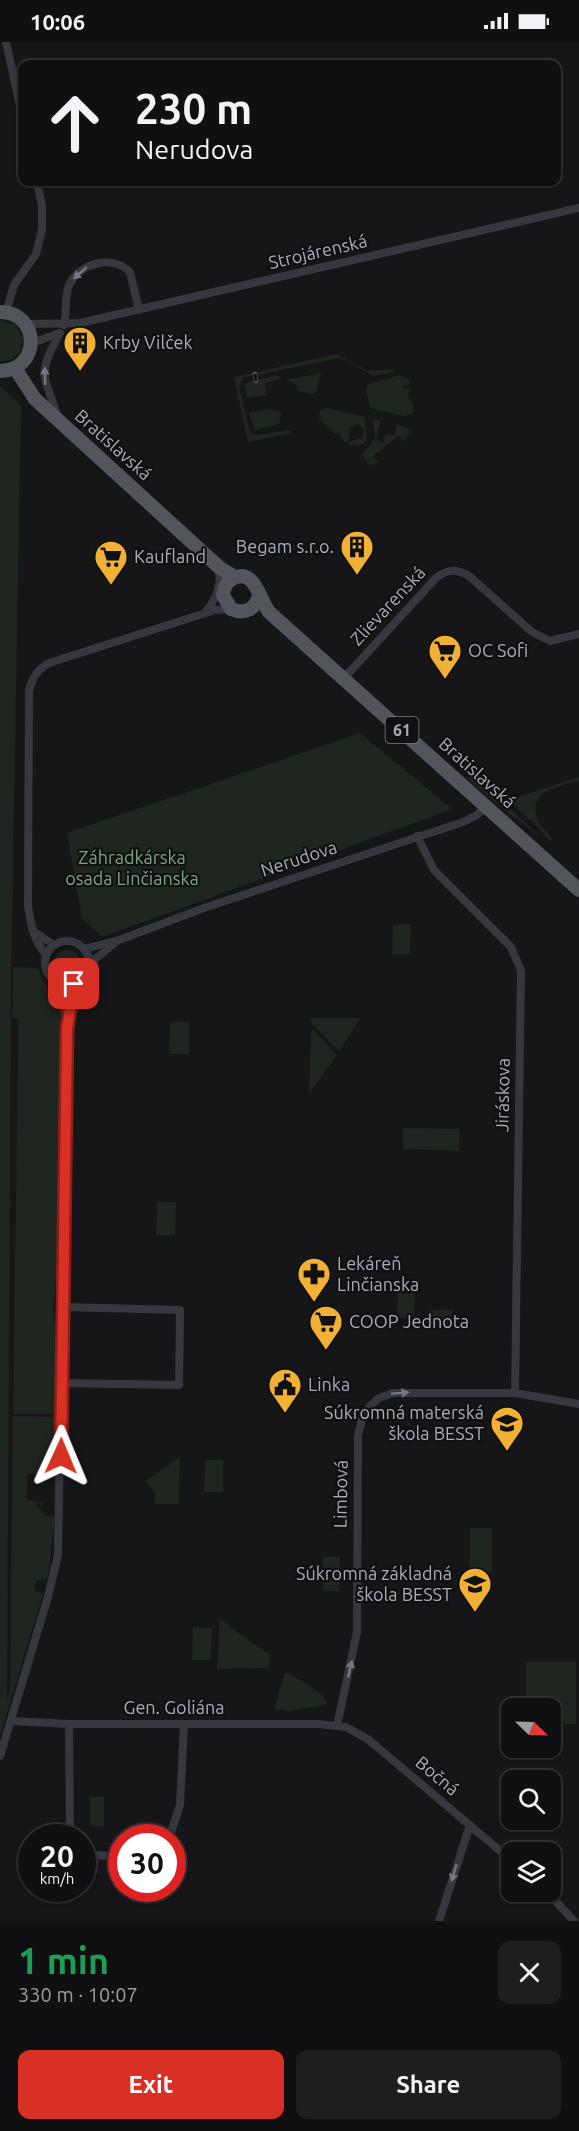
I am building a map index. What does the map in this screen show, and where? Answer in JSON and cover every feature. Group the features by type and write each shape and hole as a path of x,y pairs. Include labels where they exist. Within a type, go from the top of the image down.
{"main road":[{"path":"0,371 15,368 27,359 32,343 27,324 18,316 3,312"},
{"name":"Bratislavská","path":"15,368 35,399 231,580 252,580 269,612 345,677 579,890"},
{"name":"Bratislavská","path":"231,580 224,607 243,612 252,608 269,612"},
{"path":"252,608 259,595"}],"street":[{"path":"6,42 18,97"},
{"path":"3,312 14,285 36,254 40,238 42,206 38,186"},
{"name":"Strojárenská","path":"65,329 80,323 579,208"},
{"path":"58,419 44,379 47,357 65,329 70,283 78,273 97,263 118,263 130,272 139,310"},
{"path":"27,324 65,329"},
{"path":"32,343 65,329"},
{"path":"205,613 216,597 220,582 218,566"},
{"name":"Zlievarenská","path":"345,677 446,570 458,570 468,575 532,632 550,641 579,634"},
{"path":"46,955 36,943 28,906 29,690 33,679 39,669 49,663 224,607"},
{"name":"Nerudova","path":"84,949 118,940 472,819 486,805"},
{"name":"Jiráskova","path":"417,836 434,870 511,947 521,971 515,1392"},
{"path":"31,928 54,945"},
{"name":"Nerudova","path":"89,964 118,940"},
{"path":"58,984 74,984 85,976 89,964 84,949 73,942 54,945 46,955 45,962 48,975 58,984 67,1028"},
{"path":"0,1756 48,1598 58,1554 67,1028 74,984"},
{"path":"62,1383 180,1384 180,1310 63,1308"},
{"name":"Limbová","path":"337,1726 357,1632 358,1435 363,1416 376,1400 393,1393 515,1392 579,1404"},
{"name":"Gen. Goliána","path":"11,1721 69,1724 337,1726"},
{"path":"69,1724 70,1824"},
{"path":"174,1824 180,1805 184,1724"},
{"name":"Bočná","path":"337,1726 357,1731 501,1851"},
{"path":"439,1921 470,1825"},
{"path":"556,1902 574,1921"}],"green space":[{"path":"0,321 15,324 23,338 20,353 11,360 0,361"},
{"path":"337,354 368,371 393,369 394,372 372,376 346,360 338,358 243,378 239,386 250,433 256,435 289,430 292,433 248,442 234,377"},
{"path":"321,373 316,392 311,394 299,391 296,385 287,380"},
{"path":"277,375 282,378 265,384 267,396 247,398 245,383"},
{"path":"400,375 409,379 410,384 403,386 404,389 411,388 408,392 410,401 413,401 413,414 404,416 370,408 366,390 368,384"},
{"name":"Záhradkárska osada Linčianska","path":"0,386 21,405 11,987 7,1704 10,1687 13,1416 56,1417 55,1473 53,1473 53,1463 42,1463 42,1474 27,1474 27,1500 42,1502 42,1508 38,1502 36,1504 46,1516 55,1517 48,1578 36,1581 34,1590 43,1594 0,1736"},
{"path":"326,408 365,417 367,440 360,446 347,445 350,441 362,438 364,430 358,424 350,427 349,440 345,443 339,433 334,433 319,419 320,410"},
{"path":"268,409 281,412 279,424 255,430 249,413"},
{"path":"373,419 381,420 376,440 384,442 386,434 395,435 397,424 407,427 410,432 404,442 398,436 373,456 378,462 371,466 362,455 375,438"},
{"name":"Záhradkárska osada Linčianska","path":"360,733 452,809 103,937 82,919 67,833"},
{"path":"445,738 512,799 579,777 579,781 546,792 536,803 535,811 538,821 553,840 549,841 539,828 442,740"},
{"path":"473,774 542,838 468,779"},
{"path":"411,924 410,954 392,954 393,925"},
{"path":"67,950 76,954 80,963 76,972 67,976 58,972 54,963 58,954"},
{"path":"13,967 38,968 53,999 58,999 61,1024 58,1258 53,1311 57,1344 56,1414 13,1414 18,1019 12,1018"},
{"path":"311,1018 360,1018 339,1052 310,1021"},
{"path":"170,1022 189,1022 189,1054 169,1054"},
{"path":"313,1030 337,1055 309,1094 311,1031"},
{"path":"403,1128 460,1129 459,1151 403,1149"},
{"path":"157,1202 176,1202 175,1235 156,1235"},
{"path":"398,1289 415,1289 414,1318 397,1318"},
{"path":"428,1310 453,1310 453,1326 428,1326"},
{"path":"180,1457 179,1504 155,1504 155,1493 145,1481"},
{"path":"205,1460 223,1460 223,1492 204,1492"},
{"path":"470,1528 492,1528 492,1573 470,1573"},
{"path":"323,1557 340,1557 339,1591 323,1591"},
{"path":"220,1619 271,1656 269,1668 217,1669"},
{"path":"193,1627 212,1628 211,1660 192,1660"},
{"path":"526,1662 576,1662 576,1724 561,1724 561,1698 526,1698"},
{"path":"287,1672 320,1693 328,1704 289,1711 274,1709 284,1675"},
{"path":"90,1797 104,1797 104,1826 90,1824"}],"railway":[{"path":"255,374 256,381"}],"place":[{"name":"Krby Vilček","path":"80,372"},
{"name":"Begam s.r.o.","path":"357,576"},
{"name":"Kaufland","path":"111,586"},
{"name":"OC Sofi","path":"445,680"},
{"name":"Lekáreň Linčianska","path":"314,1303"},
{"name":"COOP Jednota","path":"326,1351"},
{"name":"Linka","path":"285,1414"},
{"name":"Súkromná materská škola BESST","path":"507,1452"},
{"name":"Súkromná základná škola BESST","path":"475,1613"}],"route":[{"path":"61,1456 67,1028 74,984"}]}
